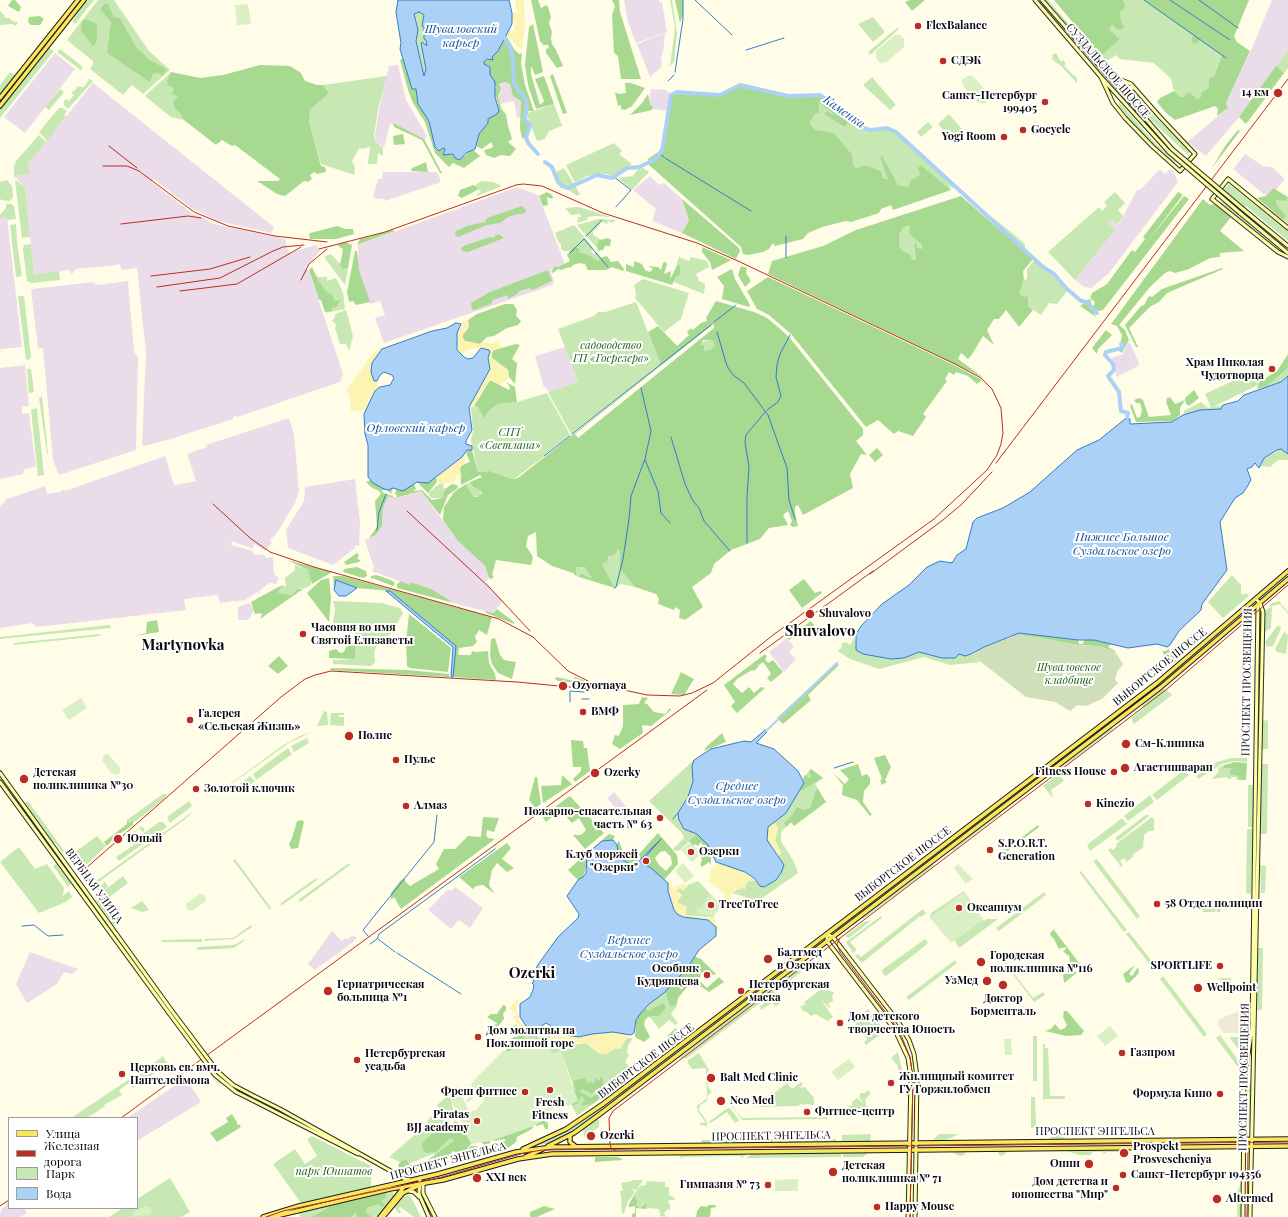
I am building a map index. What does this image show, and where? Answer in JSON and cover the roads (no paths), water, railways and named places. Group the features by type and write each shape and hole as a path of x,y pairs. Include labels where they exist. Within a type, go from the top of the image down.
{"main road":[{"path":"0,98 78,0"},
{"path":"0,106 84,0"},
{"name":"СУЗДАЛЬСКОЕ ШОССЕ","path":"1036,0 1101,77 1170,152 1288,253"},
{"name":"СУЗДАЛЬСКОЕ ШОССЕ","path":"1042,0 1172,149 1288,246"},
{"path":"72,6 73,10 77,10"},
{"path":"1101,77 1118,110 1153,147 1180,171 1195,154 1128,82 1107,74"},
{"path":"1125,96 1125,91 1128,87 1135,89"},
{"path":"1288,228 1228,179 1212,199 1278,252 1288,257"},
{"name":"ВЫБОРГСКОЕ ШОССЕ","path":"516,1152 566,1129 611,1098 1165,676 1288,571"},
{"name":"ВЫБОРГСКОЕ ШОССЕ","path":"518,1159 570,1135 614,1103 1161,687 1288,579"},
{"name":"ПРОСПЕКТ ПРОСВЕЩЕНИЯ","path":"1250,1217 1263,614 1256,599"},
{"name":"ПРОСПЕКТ ПРОСВЕЩЕНИЯ","path":"1243,1217 1242,1139 1244,1080 1252,1028 1259,604"},
{"name":"ВЕРБНАЯ УЛИЦА","path":"0,773 170,1012"},
{"name":"ВЕРБНАЯ УЛИЦА","path":"0,782 170,1012"},
{"path":"908,1217 911,1078 909,1063 904,1047 891,1024 827,941 827,934 833,937 899,1023 911,1046 917,1077 915,1217"},
{"path":"170,1012 218,1072 233,1085 280,1109 405,1179 412,1180"},
{"path":"170,1012 215,1075 236,1092 389,1171 398,1177 398,1184"},
{"path":"611,1098 614,1100 614,1103"},
{"path":"570,1135 570,1142 576,1147"},
{"name":"ПРОСПЕКТ ЭНГЕЛЬСА","path":"263,1217 398,1184 516,1152 546,1147 1288,1139"},
{"path":"618,1154 622,1150 623,1146"},
{"name":"ПРОСПЕКТ ЭНГЕЛЬСА","path":"272,1217 306,1206 423,1184 518,1159 552,1154 1288,1146"},
{"path":"420,1178 418,1185 420,1198 429,1217"},
{"path":"380,1217 404,1187 412,1180"},
{"path":"423,1184 423,1193 435,1217"},
{"path":"383,1217 407,1191 418,1185"},
{"path":"390,1189 395,1190 397,1196"},
{"path":"407,1191 414,1192 420,1198"}],"water":[{"name":"Шуваловский карьер","path":"398,0 509,0 512,13 512,24 498,51 492,57 493,60 487,59 484,62 484,64 490,67 490,75 495,82 495,97 499,111 497,114 488,119 488,123 479,134 475,149 466,153 460,160 455,158 453,154 443,155 445,149 443,148 439,151 435,147 429,121 418,104 416,89 412,89 400,49 401,43 396,12","holes":["419,12 424,15 422,26 424,27 424,39 426,40 427,46 422,42 421,43 426,69 424,76 416,41 418,30 414,14"]},
{"name":"Орловский карьер","path":"456,323 461,324 457,333 457,350 464,357 468,359 473,358 481,348 489,350 490,352 488,358 490,369 469,407 472,430 466,444 472,446 472,450 467,450 462,457 428,483 417,482 403,491 393,488 388,490 384,489 373,483 368,477 368,445 365,434 364,414 375,391 380,387 390,385 394,378 392,375 384,372 380,375 377,381 374,381 371,372 372,363 382,349 432,331 447,328"},
{"name":"Нижнее Большое Суздальское озеро","path":"1288,376 1288,454 1281,449 1277,450 1264,458 1259,468 1255,463 1252,467 1247,469 1251,480 1243,493 1235,498 1220,522 1227,570 1202,604 1201,610 1179,631 1167,647 1157,644 1128,648 1094,640 1078,640 1019,633 984,647 971,654 965,656 959,654 955,658 942,658 919,652 904,658 891,659 863,654 856,650 856,634 861,626 882,604 909,585 927,567 940,561 952,563 957,555 966,549 973,522 977,518 1003,508 1030,492 1077,450 1099,440 1125,419 1130,419 1130,424 1172,422 1183,415 1200,410 1221,409 1223,405 1238,401 1244,395 1281,382"},
{"path":"336,580 357,588 346,596 339,596 334,590"},
{"path":"386,591 390,591 456,646 453,677 451,677 453,647"},
{"name":"Среднее Суздальское озеро","path":"765,730 767,732 756,743 774,749 798,771 804,783 786,813 768,827 767,840 784,865 776,880 764,887 760,886 754,878 745,872 716,862 708,845 697,834 684,829 679,820 678,813 688,797 693,781 692,766 694,760 711,749 744,741 751,742"},
{"name":"Верхнее Суздальское озеро","path":"661,839 641,862 651,868 668,883 668,891 674,910 677,914 683,917 708,920 716,927 716,936 699,950 688,967 665,992 648,1005 640,1014 636,1020 634,1033 631,1035 613,1032 579,1037 566,1035 546,1023 537,1029 531,1029 526,1026 520,1017 520,1004 530,997 533,990 534,985 532,983 534,982 533,979 535,977 537,966 558,937 578,918 579,914 567,896 578,880 586,873 587,854 602,841 613,840 617,845 619,857 630,865 635,865"}],"waterway":[{"path":"675,72 683,19 683,0"},
{"path":"695,0 732,35"},
{"path":"1144,0 1226,58"},
{"path":"1170,0 1230,40"},
{"path":"1199,0 1238,28"},
{"name":"Каменка","path":"501,37 505,38 512,53 514,84 525,98 527,106 525,119 530,126 526,137 528,143 538,154"},
{"path":"746,50 784,38"},
{"path":"668,81 674,75"},
{"name":"Каменка","path":"545,162 552,167 558,182 562,186 568,188 597,175 612,178 627,168 639,167 654,160 662,151 671,95 677,92 720,95 740,85 788,96 820,95 863,128 871,130 887,128 896,132 1043,267 1054,274 1066,288 1081,301"},
{"name":"Каменка","path":"660,154 664,157"},
{"path":"665,158 751,211"},
{"path":"614,177 631,190 616,207"},
{"path":"586,236 602,220"},
{"path":"786,236 786,258"},
{"path":"570,253 584,239 608,267"},
{"name":"Каменка","path":"1082,301 1087,302 1097,313"},
{"path":"714,322 736,305"},
{"path":"572,434 711,325"},
{"path":"717,332 727,366 733,375 744,383 768,415 787,468 789,500 795,519"},
{"path":"767,410 778,402 781,396 776,377 777,365 780,354 790,335"},
{"name":"Каменка","path":"1121,344 1123,346 1122,348 1106,352 1105,355 1113,364 1114,370 1108,376 1119,392 1121,411 1128,413 1127,418"},
{"path":"614,588 616,587 623,559 631,496 645,459 651,431 641,388"},
{"path":"747,543 747,497 749,467 745,442 746,435 766,411"},
{"path":"544,456 570,436"},
{"path":"671,437 685,484 693,501 699,508 704,521 730,551"},
{"path":"645,460 658,491 661,513 670,523"},
{"path":"377,530 379,512 386,494"},
{"path":"765,732 837,663"},
{"path":"570,702 570,691 584,692"},
{"path":"582,699 589,699"},
{"path":"834,768 853,762"},
{"path":"673,819 678,813"},
{"path":"368,936 363,930 434,842 437,815"},
{"path":"370,944 377,939 379,934 495,849"},
{"path":"22,926 34,925 48,936 63,935"},
{"path":"378,939 395,952"},
{"path":"397,953 461,994"}],"tram line":[{"path":"616,1151 611,1148 610,1143 609,1118 613,1111 1167,689 1288,585"},
{"path":"840,938 837,944 840,952 899,1030 910,1057 913,1078 910,1217"},
{"path":"1239,1142 1244,1143 1248,1150 1247,1217"},
{"path":"266,1217 283,1211 442,1177 524,1153 542,1150 1288,1142"}],"railway":[{"path":"996,463 1288,79"},
{"path":"109,146 137,168"},
{"path":"103,166 127,166 139,171 194,212 228,226 275,236 327,242"},
{"path":"213,504 250,538 270,552 314,567 499,619 533,637 568,671 592,683 647,695 680,696 692,693 713,683 773,635 934,519 987,470 997,455 1001,444 1003,433 1001,408 992,389 981,378 955,364 697,243 603,213 542,186 523,184 516,185 385,232 319,249"},
{"path":"121,224 188,216 201,218"},
{"path":"157,287 220,278 283,247 304,245"},
{"path":"180,291 237,284 301,247"},
{"path":"301,280 309,264 327,249"},
{"path":"151,276 210,269 250,257"},
{"path":"870,574 943,520 962,504 992,472"},
{"path":"407,511 490,588 530,631"},
{"path":"760,653 873,571"},
{"path":"85,869 281,697 305,679 315,675 331,671 517,682 591,689 603,688"},
{"path":"122,1117 707,690"},
{"path":"0,1206 8,1201"}],"place":[{"name":"FlexBalance","path":"918,26"},
{"name":"СДЭК","path":"943,61"},
{"name":"14 км","path":"1278,93"},
{"name":"Санкт-Петербург 199405","path":"1045,102"},
{"name":"Gocycle","path":"1023,130"},
{"name":"Yogi Room","path":"1004,137"},
{"name":"Храм Николая Чудотворца","path":"1272,369"},
{"name":"Shuvalovo","path":"810,614"},
{"name":"Часовня во имя Святой Елизаветы","path":"303,634"},
{"name":"Ozyornaya","path":"563,686"},
{"name":"ВМФ","path":"583,712"},
{"name":"Галерея «Сельская Жизнь»","path":"190,720"},
{"name":"Полис","path":"349,736"},
{"name":"См-Клиника","path":"1126,744"},
{"name":"Пульс","path":"396,760"},
{"name":"Агастишваран","path":"1125,768"},
{"name":"Fitness House","path":"1114,772"},
{"name":"Ozerky","path":"595,773"},
{"name":"Детская поликлиника №30","path":"24,779"},
{"name":"Золотой ключик","path":"196,789"},
{"name":"Kinezio","path":"1088,804"},
{"name":"Алмаз","path":"406,806"},
{"name":"Пожарно-спасательная часть № 63","path":"660,818"},
{"name":"Юный","path":"118,839"},
{"name":"S.P.O.R.T. Generation","path":"990,850"},
{"name":"Озерки","path":"691,852"},
{"name":"Клуб моржей \"Озерки\"","path":"646,861"},
{"name":"58 Отдел полиции","path":"1157,904"},
{"name":"TreeToTree","path":"711,905"},
{"name":"Океаниум","path":"959,908"},
{"name":"Балтмед в Озерках","path":"768,959"},
{"name":"Городская поликлиника №116","path":"981,962"},
{"name":"SPORTLIFE","path":"1220,966"},
{"name":"Особняк Кудрявцева","path":"707,975"},
{"name":"УзМед","path":"987,981"},
{"name":"Доктор Борменталь","path":"1003,985"},
{"name":"Wellpoint","path":"1198,988"},
{"name":"Гериатрическая больница №1","path":"328,991"},
{"name":"Петербургская маска","path":"741,991"},
{"name":"Дом детского творчества Юность","path":"840,1023"},
{"name":"Дом молитвы на Поклонной горе","path":"478,1037"},
{"name":"Газпром","path":"1122,1053"},
{"name":"Петербургская усадьба","path":"357,1060"},
{"name":"Церковь св. вмч. Пантелеймона","path":"122,1074"},
{"name":"Balt Med Clinic","path":"711,1078"},
{"name":"Жилищный комитет ГУ Горжилобмен","path":"891,1083"},
{"name":"Fresh Fitness","path":"550,1090"},
{"name":"Фреш фитнес","path":"525,1092"},
{"name":"Формула Кино","path":"1220,1094"},
{"name":"Neo Med","path":"721,1101"},
{"name":"Фитнес-центр","path":"807,1112"},
{"name":"Piratas BJJ academy","path":"477,1121"},
{"name":"Ozerki","path":"591,1136"},
{"name":"Prospekt Prosvescheniya","path":"1124,1153"},
{"name":"Онни","path":"1089,1164"},
{"name":"Детская поликлиника № 71","path":"833,1172"},
{"name":"Санкт-Петербург 194356","path":"1123,1175"},
{"name":"XXI век","path":"477,1178"},
{"name":"Гимназия № 73","path":"768,1185"},
{"name":"Дом детства и юношества \"Мир\"","path":"1116,1188"},
{"name":"Altermed","path":"1217,1199"},
{"name":"Happy Mouse","path":"877,1207"}],"district":[{"name":"Shuvalovo","path":"820,631"},
{"name":"Martynovka","path":"183,645"},
{"name":"Ozerki","path":"532,973"}],"park label":[{"name":"садоводство ГП «Госрезерв»","path":"611,352"},
{"name":"СНТ «Светлана»","path":"510,439"},
{"name":"Шуваловское кладбище","path":"1069,674"},
{"name":"парк Юннатов","path":"334,1172"}]}
